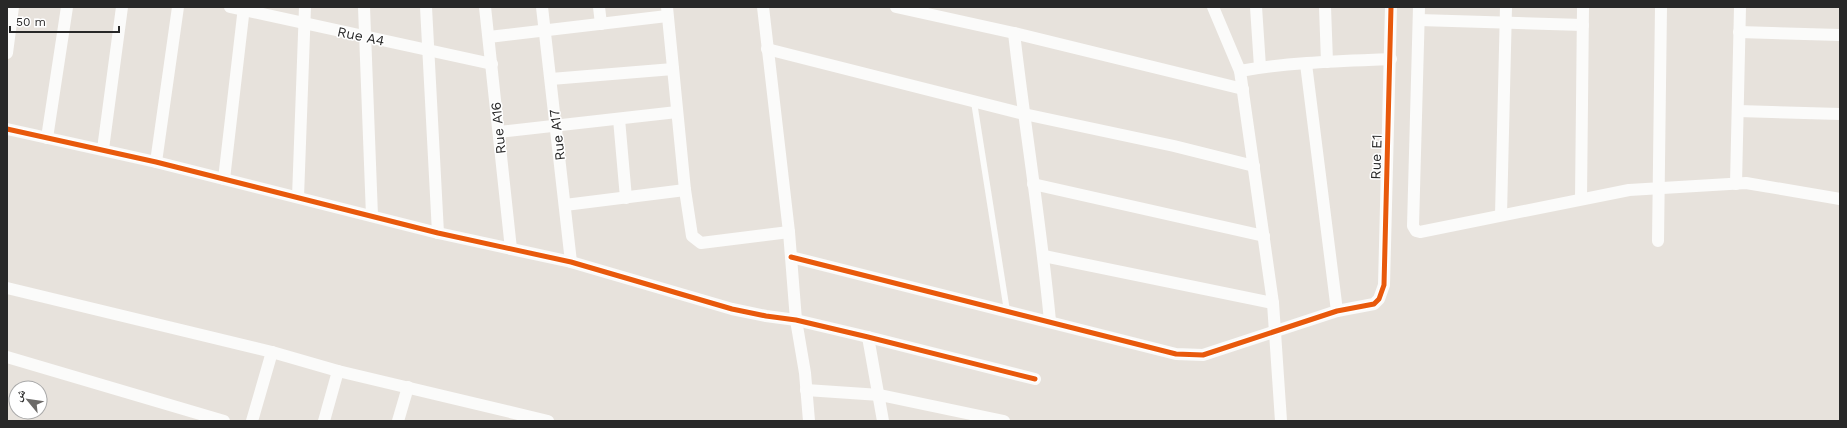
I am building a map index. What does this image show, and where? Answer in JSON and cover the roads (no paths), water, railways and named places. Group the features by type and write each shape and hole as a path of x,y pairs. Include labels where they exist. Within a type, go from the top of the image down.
{"street":[{"path":"7,53 13,7"},
{"path":"47,138 67,7"},
{"path":"103,149 122,7"},
{"path":"156,162 178,7"},
{"name":"Rue A4","path":"230,7 492,64"},
{"path":"298,197 305,7"},
{"path":"364,7 372,216"},
{"path":"426,7 427,50 438,233"},
{"name":"Rue A16","path":"485,7 511,249"},
{"name":"Rue A17","path":"542,7 572,262"},
{"path":"599,7 601,24"},
{"path":"762,7 789,232 796,320 809,421"},
{"path":"896,7 1014,32 1243,89"},
{"path":"1213,7 1240,70 1273,303 1282,421"},
{"path":"1256,7 1260,67"},
{"path":"1325,7 1327,62"},
{"name":"Rue E1","path":"1337,311 1374,304 1379,299 1384,285 1391,59 1391,7"},
{"path":"1419,7 1413,226 1420,232 1629,190 1756,184 1840,199"},
{"path":"1501,215 1506,7"},
{"path":"1581,199 1583,7"},
{"path":"1658,242 1661,7"},
{"path":"1736,184 1740,7"},
{"path":"224,179 243,9"},
{"path":"489,37 601,24 667,12 685,190 692,236 701,243 789,232"},
{"path":"1419,20 1583,24"},
{"path":"1014,32 1033,184 1044,256 1050,321"},
{"path":"1739,32 1840,35"},
{"path":"767,49 974,102 1174,146 1254,166"},
{"path":"1240,70 1327,62 1391,59"},
{"path":"791,257 1189,356 1203,355 1337,311 1306,64"},
{"path":"551,79 673,69"},
{"path":"1738,111 1840,114"},
{"path":"499,132 677,112"},
{"path":"619,119 626,198"},
{"path":"7,129 103,149 438,233 572,262 732,309 796,320 1035,380"},
{"path":"1033,184 1264,236"},
{"path":"566,205 685,190"},
{"path":"1044,256 1273,303"},
{"path":"7,288 272,352 338,372 408,387 548,421"},
{"path":"868,337 880,395 883,421"},
{"path":"252,421 272,352"},
{"path":"7,357 224,421"},
{"path":"324,421 338,372"},
{"path":"398,421 408,387"},
{"path":"806,390 880,395 1004,421"}],"lane":[{"path":"974,102 1007,311"}]}
